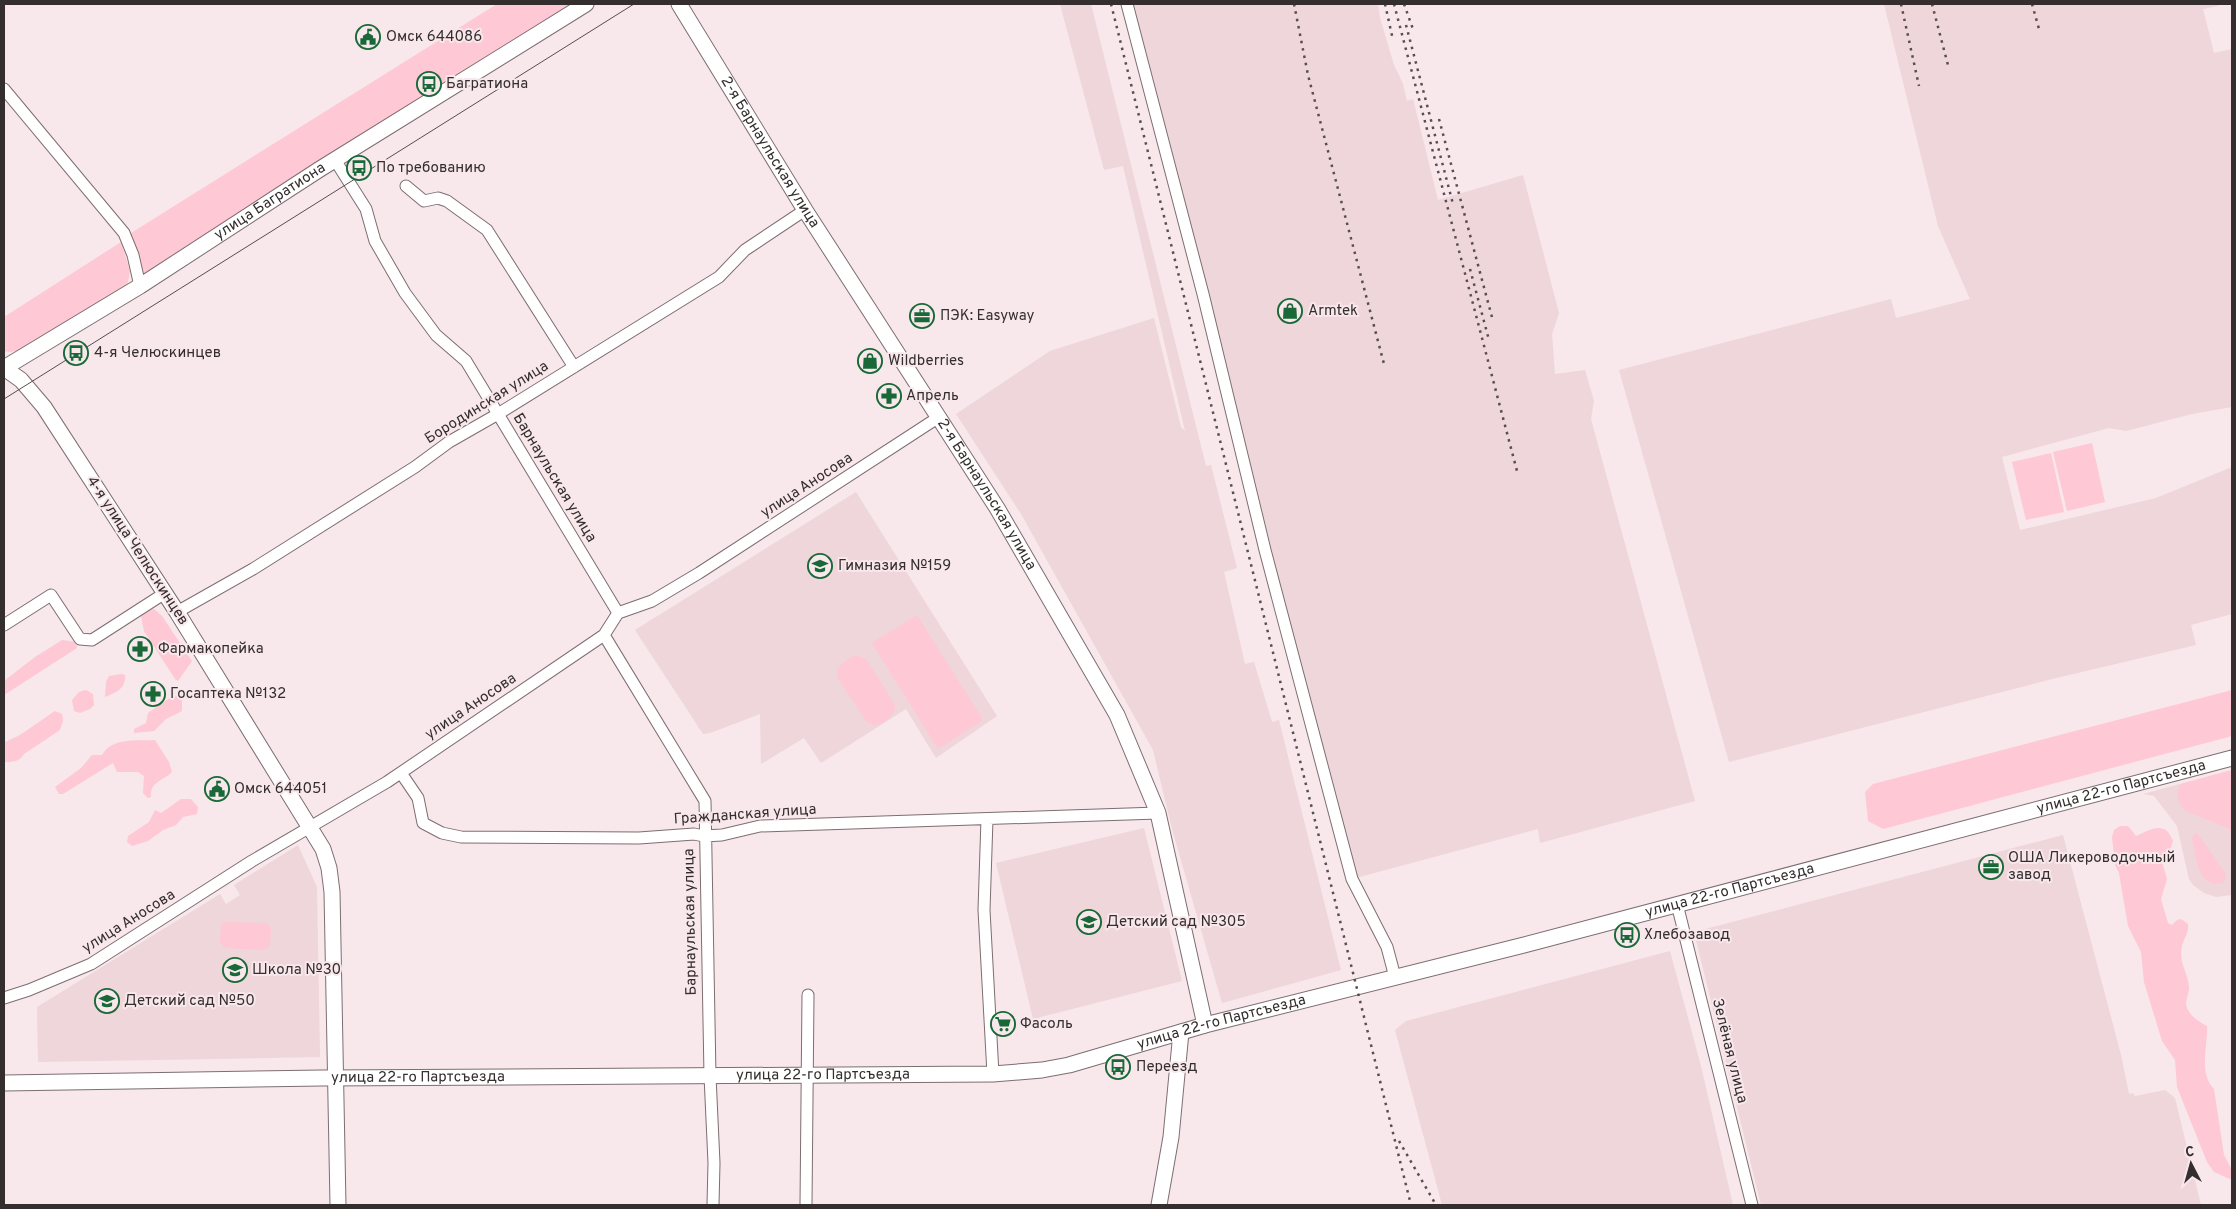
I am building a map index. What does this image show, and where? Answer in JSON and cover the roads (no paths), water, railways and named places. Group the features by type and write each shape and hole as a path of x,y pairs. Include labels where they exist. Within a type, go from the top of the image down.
{"main road":[{"name":"улица Багратиона","path":"4,368 140,286 336,160 586,4"},
{"name":"2-я Барнаульская улица","path":"679,4 806,210 997,508 1117,716 1158,813 1205,1025"},
{"name":"4-я улица Челюскинцев","path":"4,368 21,380 44,407 177,612 323,849 329,868 332,892 338,1205"},
{"name":"улица 22-го Партсъезда","path":"4,1083 336,1078 992,1074 1042,1070 1069,1065 1205,1025 1677,904 2232,758"},
{"path":"1159,1205 1171,1137 1181,1032"}],"street":[{"path":"1128,4 1205,303 1265,550 1352,879 1387,947 1395,977"},
{"path":"4,89 124,233 133,255 140,286"},
{"name":"Барнаульская улица","path":"336,160 366,209 375,241 405,293 436,336 466,361 618,613"},
{"path":"406,186 424,201 438,198 447,201 487,230 574,367"},
{"name":"Бородинская улица","path":"177,612 253,569 416,467 449,442 498,414 719,276 746,250 806,210"},
{"name":"улица Аносова","path":"4,998 30,990 91,964 252,860 401,773 604,635 618,613 652,601 700,573 939,417"},
{"path":"4,625 50,595 80,639 92,640 165,593"},
{"name":"Барнаульская улица","path":"604,635 705,801 704,836 714,1162 712,1205"},
{"name":"Гражданская улица","path":"401,773 418,798 424,823 442,833 461,837 639,838 694,834 704,836 722,835 760,826 1158,813"},
{"path":"987,819 984,910 992,1074"},
{"name":"Зелёная улица","path":"1677,904 1752,1205"},
{"path":"806,1205 808,995"}],"tram line":[{"path":"4,399 634,4"}],"railway":[{"path":"1111,4 1411,1205"},
{"path":"1294,4 1308,75 1384,364"},
{"path":"1385,4 1393,40"},
{"path":"1394,4 1517,471"},
{"path":"1404,4 1414,32"},
{"path":"1901,4 1919,86"},
{"path":"1932,4 1949,69"},
{"path":"2032,4 2039,29"},
{"path":"1406,25 1453,204"},
{"path":"1439,119 1493,321"},
{"path":"1470,269 1489,340"},
{"path":"1399,1141 1436,1205"}],"place":[{"name":"Омск 644086","path":"368,37"},
{"name":"Багратиона","path":"429,84"},
{"name":"По требованию","path":"359,168"},
{"name":"Armtek","path":"1290,311"},
{"name":"ПЭК: Easyway","path":"922,316"},
{"name":"4-я Челюскинцев","path":"76,353"},
{"name":"Wildberries","path":"870,361"},
{"name":"Апрель","path":"889,396"},
{"name":"Гимназия №159","path":"820,566"},
{"name":"Фармакопейка","path":"140,649"},
{"name":"Госаптека №132","path":"153,694"},
{"name":"Омск 644051","path":"217,789"},
{"name":"ОША Ликероводочный завод","path":"1991,867"},
{"name":"Детский сад №305","path":"1089,922"},
{"name":"Хлебозавод","path":"1627,935"},
{"name":"Школа №30","path":"235,970"},
{"name":"Детский сад №50","path":"107,1001"},
{"name":"Фасоль","path":"1003,1024"},
{"name":"Переезд","path":"1118,1067"}]}
